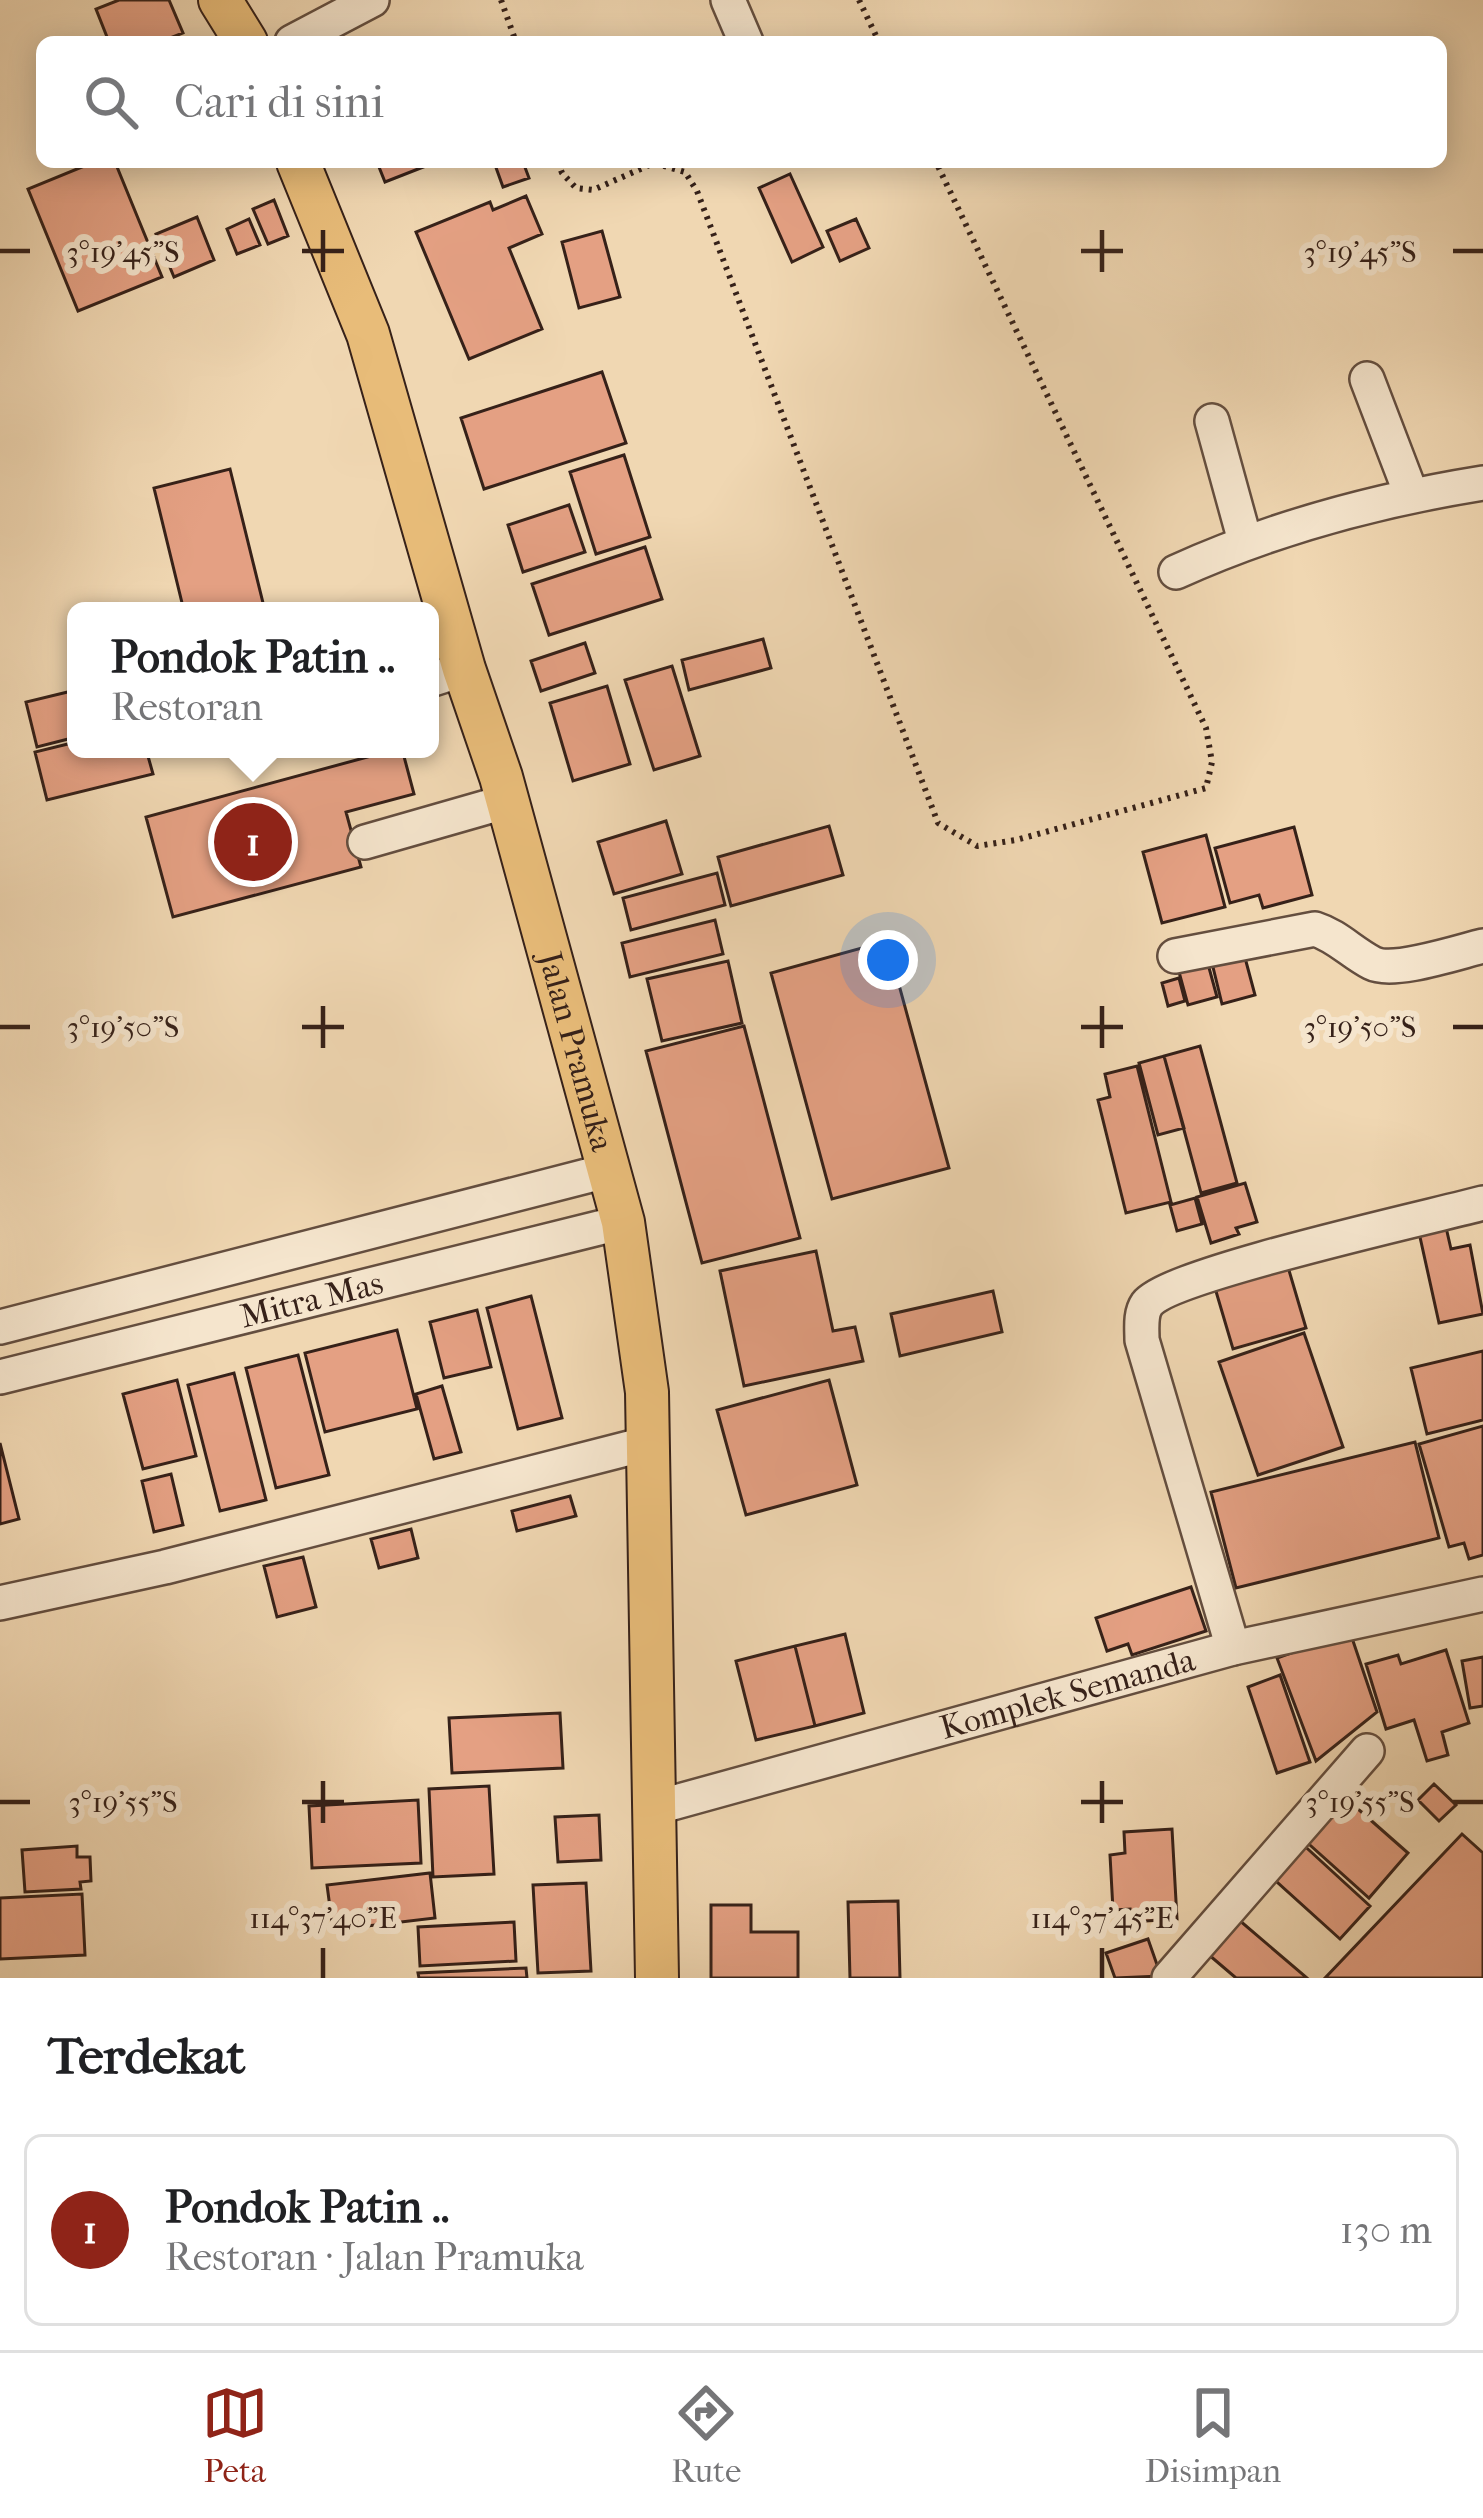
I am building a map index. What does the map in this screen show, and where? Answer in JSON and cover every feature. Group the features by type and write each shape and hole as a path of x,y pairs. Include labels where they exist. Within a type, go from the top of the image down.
{"main road":[{"path":"220,0 241,36"},
{"name":"Jalan Pramuka","path":"300,168 368,334 430,602"},
{"name":"Jalan Pramuka","path":"439,640 447,674 508,801 623,1222 647,1392 657,1978"}],"street":[{"path":"303,36 372,0"},
{"path":"728,0 743,36"},
{"path":"1367,379 1412,494"},
{"path":"1212,421 1245,541"},
{"path":"1176,572 1245,541 1412,494 1483,483"},
{"path":"365,842 508,801"},
{"path":"1175,956 1315,928 1332,934 1376,965 1394,966 1483,946"},
{"name":"Mitra Mas","path":"8,1325 610,1170"},
{"path":"1233,1648 1142,1340 1143,1310 1168,1288 1216,1272 1483,1203"},
{"name":"Mitra Mas","path":"14,1374 623,1222"},
{"path":"8,1325 14,1374"},
{"path":"0,1603 165,1567 649,1443"},
{"name":"Komplek Semanda","path":"653,1808 1233,1648 1483,1594"},
{"path":"1169,1978 1366,1751"}],"path":[{"path":"501,0 514,36"},
{"path":"859,0 876,36"},
{"path":"560,168 575,188 593,190 643,168"},
{"path":"671,168 685,172 697,191 938,823 976,846 1016,840 1205,788 1212,762 1205,728 939,168"}],"building":[{"path":"119,0 169,0 183,33 107,36 96,9"},
{"path":"79,168 117,168 162,277 78,311 28,189"},
{"path":"379,168 421,168 385,182"},
{"path":"496,168 525,168 529,178 503,187"},
{"path":"790,174 823,247 792,262 759,188"},
{"path":"526,196 542,234 509,248 542,329 469,359 416,232 490,202 493,210"},
{"path":"274,200 288,236 268,244 253,209"},
{"path":"197,217 214,260 174,277 156,234"},
{"path":"249,219 260,245 237,254 227,229"},
{"path":"856,219 869,248 840,261 827,231"},
{"path":"602,231 620,297 579,308 562,242"},
{"path":"602,372 626,443 484,489 461,418"},
{"path":"624,455 650,537 596,554 570,472"},
{"path":"230,469 263,602 182,602 154,488"},
{"path":"569,505 585,552 523,572 508,525"},
{"path":"645,547 662,599 549,635 532,584"},
{"path":"763,639 771,668 689,690 682,660"},
{"path":"585,643 595,673 541,691 531,661"},
{"path":"672,666 700,756 654,770 625,680"},
{"path":"607,686 630,764 573,781 550,703"},
{"path":"67,692 67,739 37,747 26,702"},
{"path":"67,744 67,758 149,758 153,774 47,800 35,752"},
{"path":"364,758 404,758 414,794 346,812 361,867 173,917 146,817"},
{"path":"666,821 682,874 614,894 598,842"},
{"path":"829,826 843,875 731,906 718,857"},
{"path":"1294,827 1312,895 1263,908 1259,895 1230,903 1215,848"},
{"path":"1206,835 1225,907 1162,923 1143,852"},
{"path":"717,873 725,905 631,930 623,898"},
{"path":"715,920 723,954 630,977 622,943"},
{"path":"887,941 949,1168 832,1199 771,973"},
{"path":"1244,954 1255,995 1222,1004 1212,963"},
{"path":"728,961 742,1023 662,1041 647,979"},
{"path":"1208,964 1217,997 1188,1005 1179,972"},
{"path":"1179,978 1185,1001 1168,1006 1162,983"},
{"path":"744,1026 800,1238 702,1263 646,1051"},
{"path":"1200,1046 1237,1183 1201,1193 1164,1056"},
{"path":"1164,1056 1184,1128 1158,1135 1139,1063"},
{"path":"1137,1066 1171,1202 1126,1213 1098,1100 1110,1097 1105,1074"},
{"path":"1245,1183 1257,1222 1211,1243 1197,1197"},
{"path":"1195,1198 1202,1224 1177,1231 1170,1205"},
{"path":"1445,1223 1451,1249 1470,1245 1483,1314 1439,1323 1418,1228"},
{"path":"816,1251 833,1331 855,1327 863,1361 744,1386 720,1271"},
{"path":"1288,1267 1306,1328 1233,1349 1215,1288"},
{"path":"993,1291 1002,1332 900,1356 891,1314"},
{"path":"531,1296 562,1418 518,1429 487,1308"},
{"path":"477,1310 491,1367 444,1378 430,1322"},
{"path":"397,1330 417,1409 325,1432 305,1353"},
{"path":"1304,1333 1343,1447 1258,1475 1219,1362"},
{"path":"1483,1351 1483,1420 1427,1434 1411,1368"},
{"path":"298,1355 329,1475 276,1488 246,1368"},
{"path":"234,1373 266,1500 220,1511 188,1385"},
{"path":"177,1380 196,1456 143,1469 123,1394"},
{"path":"829,1380 857,1485 746,1515 717,1410"},
{"path":"442,1386 461,1452 434,1459 416,1394"},
{"path":"1483,1426 1483,1555 1469,1559 1464,1543 1449,1547 1419,1444"},
{"path":"1415,1442 1439,1538 1236,1588 1211,1492"},
{"path":"0,1443 19,1519 0,1524"},
{"path":"171,1474 183,1525 154,1532 142,1481"},
{"path":"570,1496 576,1516 517,1531 512,1511"},
{"path":"411,1529 418,1558 379,1568 371,1539"},
{"path":"303,1557 316,1607 277,1617 264,1566"},
{"path":"1191,1587 1206,1631 1132,1655 1128,1644 1107,1651 1096,1618"},
{"path":"1350,1632 1377,1712 1316,1761 1277,1658"},
{"path":"845,1634 864,1713 815,1726 795,1646"},
{"path":"795,1646 815,1726 756,1740 736,1661"},
{"path":"1446,1650 1469,1723 1442,1732 1448,1755 1427,1761 1414,1720 1386,1729 1366,1664 1398,1655 1401,1664"},
{"path":"1483,1657 1483,1706 1470,1708 1462,1661"},
{"path":"1280,1675 1310,1762 1277,1773 1248,1687"},
{"path":"560,1713 563,1768 452,1773 449,1718"},
{"path":"1434,1784 1456,1805 1439,1821 1418,1800"},
{"path":"489,1786 494,1874 433,1877 429,1789"},
{"path":"1341,1794 1408,1853 1369,1898 1301,1837"},
{"path":"418,1800 421,1863 312,1868 309,1806"},
{"path":"599,1815 601,1860 558,1862 555,1817"},
{"path":"1172,1829 1177,1919 1130,1922 1130,1909 1113,1910 1110,1855 1125,1853 1124,1832"},
{"path":"1462,1834 1483,1853 1483,1978 1325,1978"},
{"path":"1298,1840 1370,1906 1340,1939 1267,1873"},
{"path":"77,1846 77,1857 90,1857 91,1881 80,1882 81,1889 25,1892 22,1850"},
{"path":"430,1873 435,1918 333,1930 327,1885"},
{"path":"586,1883 591,1971 538,1973 533,1885"},
{"path":"82,1894 85,1955 0,1959 0,1898"},
{"path":"898,1901 900,1978 850,1978 848,1902"},
{"path":"711,1905 751,1905 751,1932 798,1932 798,1978 711,1978"},
{"path":"1232,1914 1307,1978 1236,1978 1202,1949"},
{"path":"514,1922 516,1961 420,1966 418,1927"},
{"path":"1148,1939 1161,1976 1115,1978 1106,1953"},
{"path":"526,1968 527,1978 419,1978 418,1973"}],"place":[{"name":"Pondok Patin ..","path":"253,842"}]}
